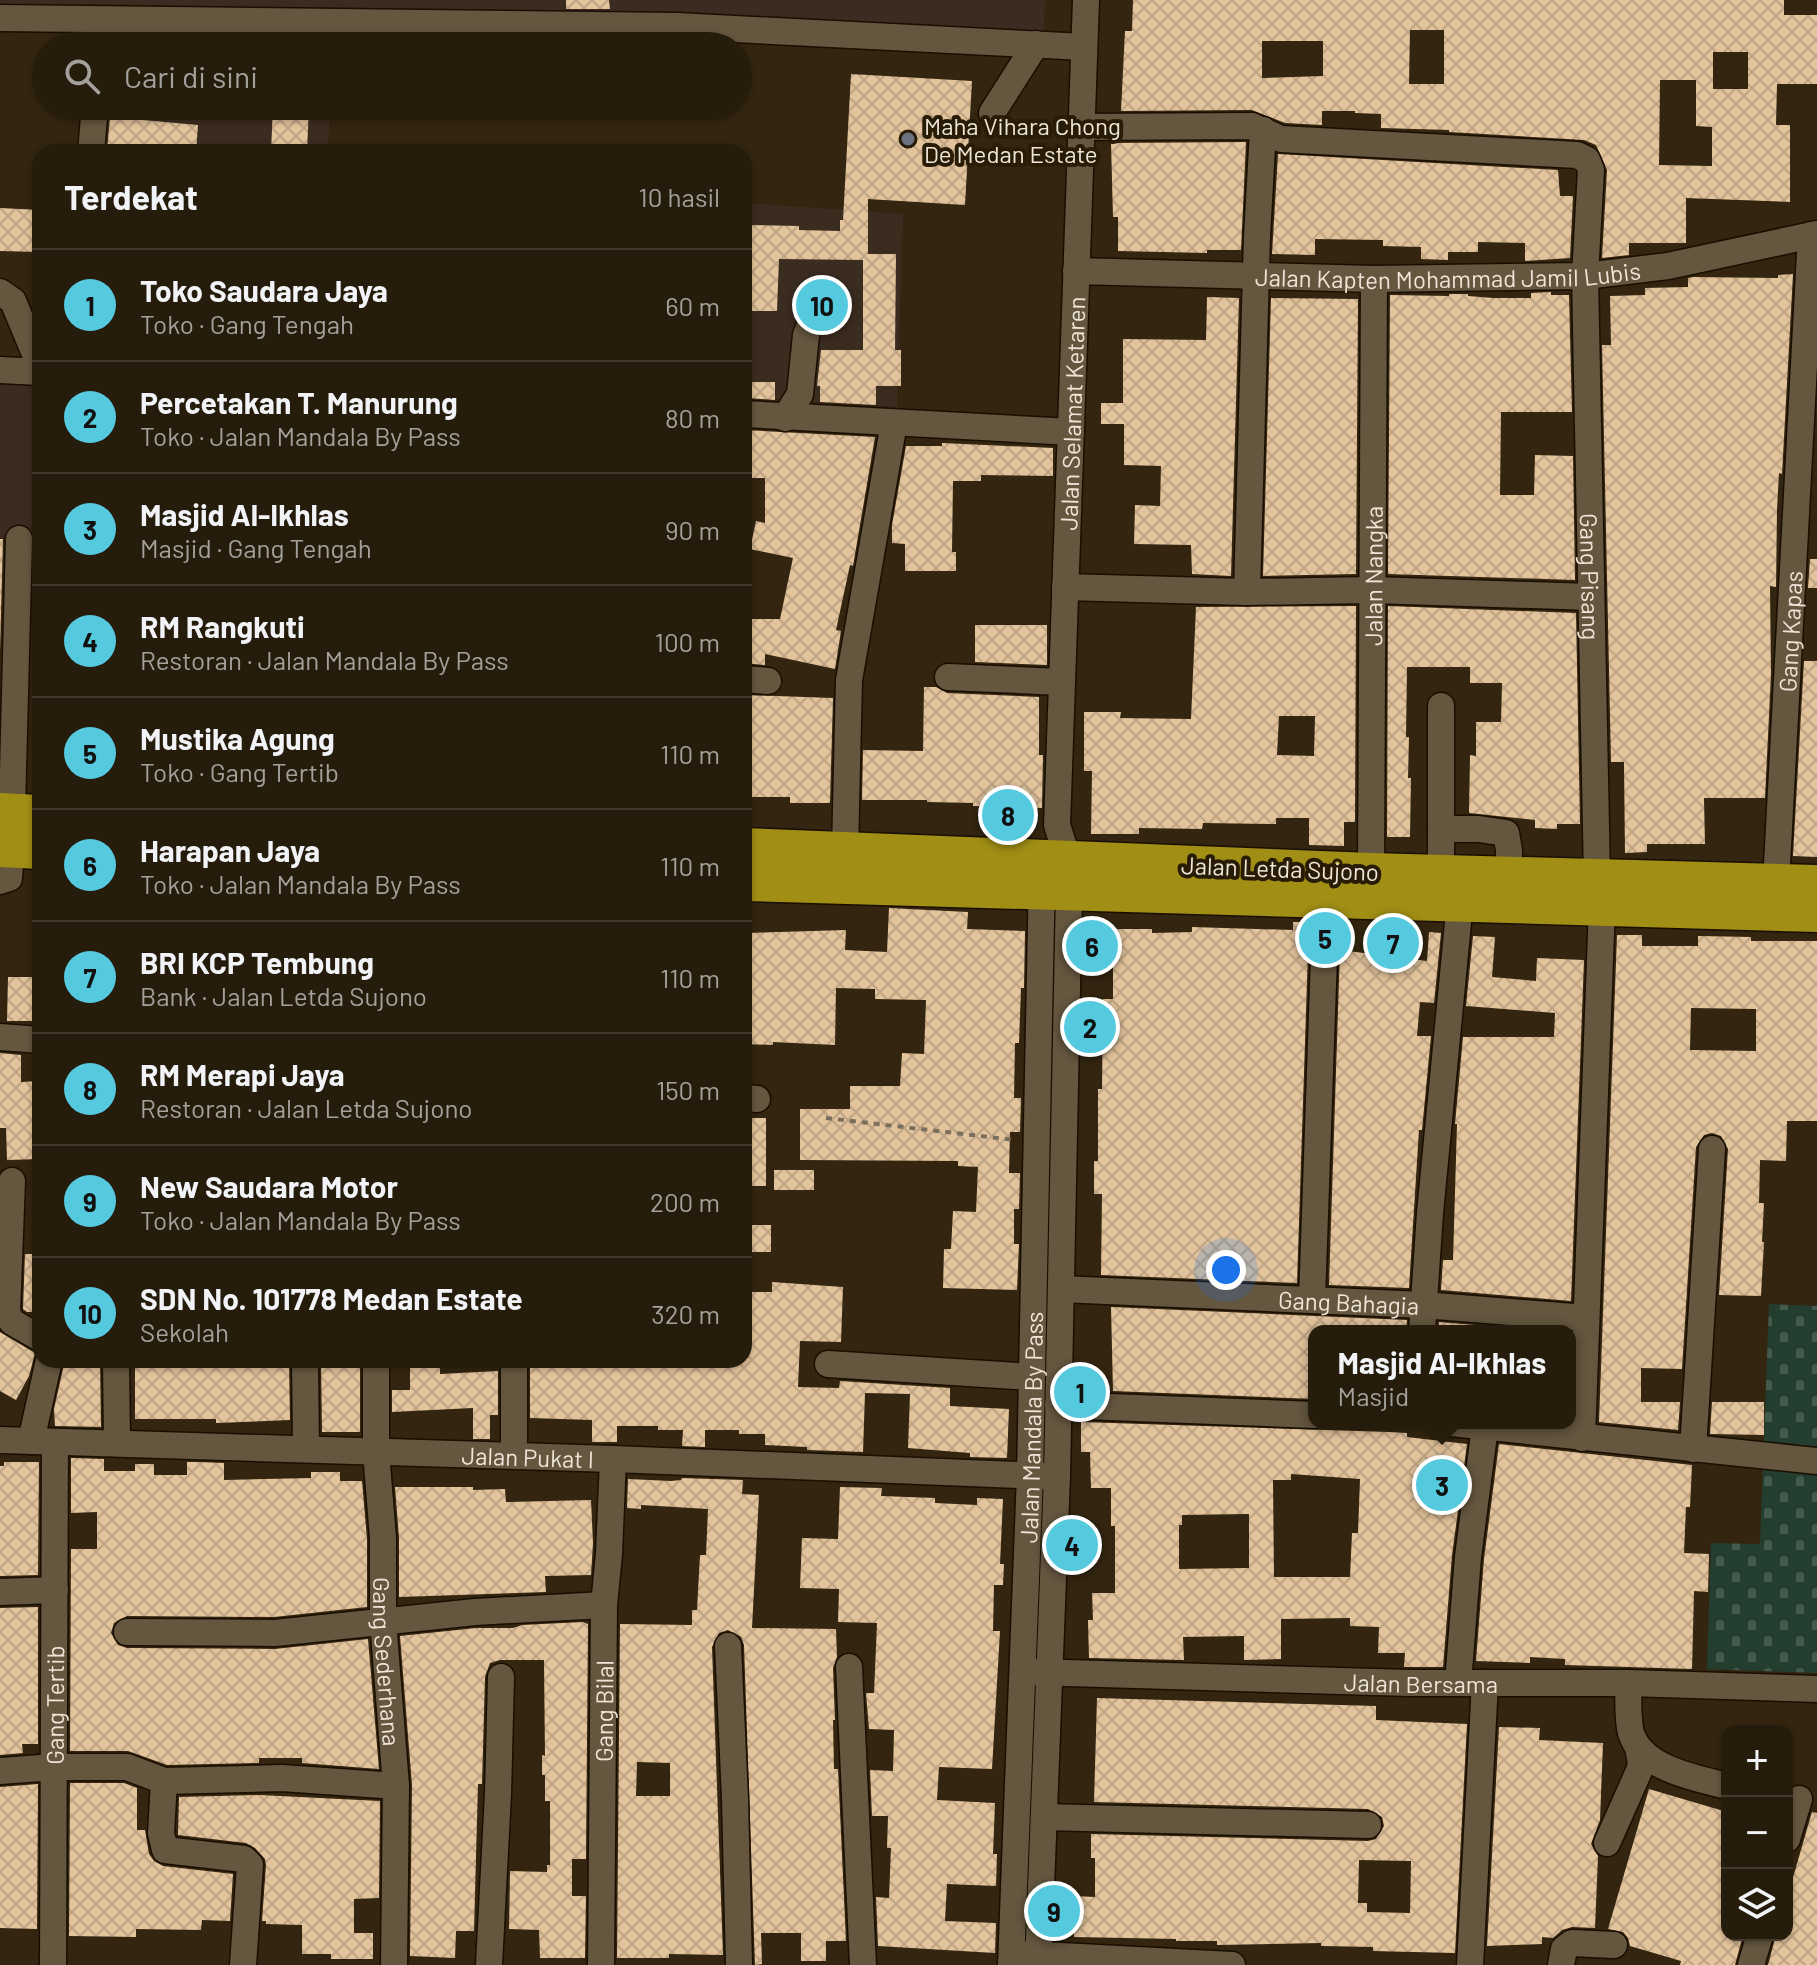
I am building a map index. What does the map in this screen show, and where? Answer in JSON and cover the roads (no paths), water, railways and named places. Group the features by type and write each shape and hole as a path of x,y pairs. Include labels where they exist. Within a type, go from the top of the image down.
{"highway":[{"name":"Jalan Letda Sujono","path":"752,847 1055,865 1371,872 1450,888 1509,875 1600,892 1776,883 1817,884"},
{"name":"Jalan Letda Sujono","path":"752,882 1055,865 1326,899 1450,888 1600,892 1817,913"}],"street":[{"name":"Jalan Selamat Ketaren","path":"1055,865 1086,0"},
{"path":"0,18 88,32"},
{"path":"244,32 677,26 1084,47"},
{"path":"992,113 1036,44"},
{"path":"92,144 94,120"},
{"path":"1081,127 1245,126 1263,130 1247,592"},
{"name":"Gang Pisang","path":"1263,130 1281,139 1583,157 1591,170 1585,276 1600,892 1582,1438"},
{"name":"Jalan Kapten Mohammad Jamil Lubis","path":"1076,271 1374,279 1585,276 1668,266 1814,235"},
{"name":"Gang Kapas","path":"1776,883 1814,235"},
{"name":"Jalan Nangka","path":"1371,872 1374,279"},
{"path":"785,418 800,394 806,335 824,291"},
{"path":"0,292 13,301 32,347"},
{"path":"0,370 32,372"},
{"path":"752,415 1071,432"},
{"path":"845,851 849,680 894,423"},
{"path":"15,838 19,539"},
{"path":"1065,587 1247,592 1373,590 1591,597"},
{"path":"948,677 1062,682"},
{"path":"1422,1318 1450,888 1441,829 1441,706"},
{"path":"1441,829 1506,833 1509,838 1509,875"},
{"name":"Jalan Mandala By Pass","path":"1038,1959 1044,1817 1030,1475 1037,1143 1055,865"},
{"name":"Jalan Mandala By Pass","path":"1011,1959 1057,1476 1061,1289 1055,865"},
{"path":"1312,1300 1326,899"},
{"path":"0,1037 32,1039"},
{"path":"1693,1449 1712,1149"},
{"path":"12,1181 7,1313 12,1322 32,1333"},
{"name":"Gang Bahagia","path":"1061,1289 1312,1300 1422,1318 1586,1318"},
{"path":"828,1364 1032,1377"},
{"name":"Gang Tertib","path":"48,1368 43,1442 55,1590 53,1965"},
{"path":"116,1368 117,1443"},
{"path":"305,1368 306,1449"},
{"name":"Gang Sederhana","path":"376,1368 383,1621 396,1786 394,1965"},
{"path":"514,1368 514,1455"},
{"path":"1058,1405 1308,1415"},
{"path":"1458,1683 1468,1557 1485,1429"},
{"path":"1503,1429 1817,1461"},
{"name":"Jalan Pukat I","path":"0,1440 514,1455 1057,1476"},
{"name":"Gang Bilal","path":"601,1965 604,1605 613,1459"},
{"path":"0,1592 55,1590"},
{"path":"127,1632 275,1633 516,1609 604,1605"},
{"path":"728,1646 739,1965"},
{"path":"849,1667 863,1965"},
{"name":"Jalan Bersama","path":"1036,1672 1817,1689"},
{"path":"489,1965 501,1677"},
{"path":"1470,1965 1485,1683"},
{"path":"1607,1843 1641,1763 1630,1729 1628,1683"},
{"path":"1638,1748 1655,1761 1721,1784"},
{"path":"0,1771 127,1767 164,1781 282,1778 396,1786"},
{"path":"164,1781 161,1833 165,1850 244,1859 250,1865 243,1965"},
{"path":"1793,1822 1801,1800"},
{"path":"1044,1817 1368,1825"},
{"path":"1751,1965 1758,1941"},
{"path":"1561,1965 1564,1949 1572,1943 1614,1945"},
{"path":"1011,1959 1232,1965"}],"place":[{"name":"Maha Vihara Chong De Medan Estate","path":"908,139"},
{"name":"SDN No. 101778 Medan Estate","path":"822,305"},
{"name":"RM Merapi Jaya","path":"1008,815"},
{"name":"Mustika Agung","path":"1325,938"},
{"name":"BRI KCP Tembung","path":"1393,943"},
{"name":"Harapan Jaya","path":"1092,946"},
{"name":"Percetakan T. Manurung","path":"1090,1027"},
{"name":"Toko Saudara Jaya","path":"1080,1392"},
{"name":"Masjid Al-Ikhlas","path":"1442,1485"},
{"name":"RM Rangkuti","path":"1072,1545"},
{"name":"New Saudara Motor","path":"1054,1911"}]}
